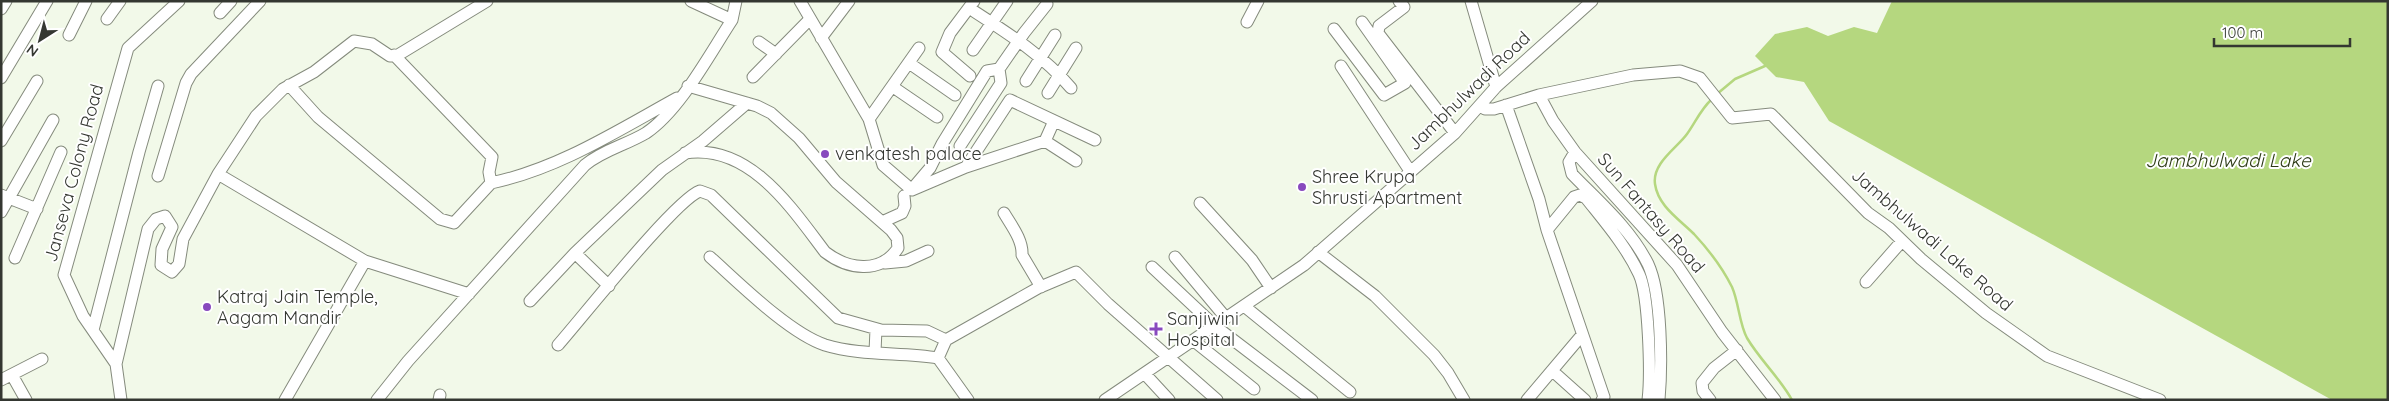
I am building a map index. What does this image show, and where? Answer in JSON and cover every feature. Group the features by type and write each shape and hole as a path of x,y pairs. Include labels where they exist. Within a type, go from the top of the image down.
{"street":[{"path":"1,8 6,1"},
{"path":"1,78 47,1"},
{"path":"69,35 86,1"},
{"path":"107,20 120,1"},
{"name":"Janseva Colony Road","path":"116,364 84,316 64,275 100,152 111,102 128,48 180,1"},
{"path":"220,13 231,1"},
{"path":"158,176 186,83 191,74 260,1"},
{"path":"121,400 116,364 148,229 156,219 165,216 172,228 162,249 160,265 172,272 179,264 183,239 218,174 256,116 289,85 314,72 354,41 372,44 390,56 398,55 487,1"},
{"path":"691,1 732,20"},
{"path":"377,400 408,361 585,165 596,156 645,133 661,120 684,91 732,20 736,1"},
{"path":"800,1 869,119 883,165 908,193"},
{"path":"821,38 849,1"},
{"path":"973,50 1007,1"},
{"path":"1247,22 1258,1"},
{"path":"1399,1 1404,7 1379,26 1378,33 1409,81"},
{"path":"1471,1 1496,87"},
{"name":"Jambhulwadi Road","path":"1105,400 1121,396 1145,374 1304,265 1455,133 1496,87 1592,1"},
{"path":"882,222 902,213 908,193 930,168 942,144 987,71 998,69 1047,4"},
{"path":"970,76 942,52 950,33 972,5 992,23 1019,40 1059,74 1071,88"},
{"path":"753,77 810,19"},
{"path":"1362,22 1409,81 1455,133"},
{"path":"1334,29 1384,95 1409,81"},
{"path":"1026,80 1038,58 1055,35"},
{"path":"759,42 776,54"},
{"path":"869,119 919,48"},
{"path":"1048,93 1076,48"},
{"path":"394,55 492,157 489,172 490,183"},
{"path":"909,63 955,95"},
{"path":"1341,66 1410,172"},
{"path":"960,146 1001,83 998,69"},
{"name":"Jambhulwadi Lake Road","path":"1480,106 1490,110 1539,95 1633,75 1680,71 1700,78 1732,118 1771,114 1868,213 1986,313 2047,356 2160,400"},
{"path":"1,141 37,82"},
{"path":"289,85 318,117 444,222 454,223 490,183 513,178 554,164 684,91 747,103 771,113 785,123 836,182 891,230 899,244 895,252 885,263"},
{"path":"93,330 136,161 158,86"},
{"path":"893,87 937,117"},
{"name":"Sun Fantasy Road","path":"1539,95 1552,121 1575,152 1677,265 1775,400"},
{"path":"966,167 1010,100 1095,140"},
{"path":"530,301 575,253 662,170 747,103"},
{"path":"1506,105 1540,199 1547,230 1603,399"},
{"path":"1,212 5,196 53,120"},
{"path":"1046,141 1054,121"},
{"path":"908,193 966,167 1046,141"},
{"path":"1046,141 1076,161"},
{"path":"685,153 702,150 718,153 739,162 772,186 825,252 835,260 847,264 876,266 906,261 928,251"},
{"path":"15,258 61,152"},
{"path":"1575,152 1569,162 1572,174 1629,235 1641,252 1652,275 1659,334 1659,400"},
{"path":"218,174 365,261 469,294"},
{"path":"558,345 668,218 700,191 711,195 838,318 876,329 927,331 946,340"},
{"path":"1547,230 1574,197 1580,195 1586,198 1619,240 1640,275 1648,322 1648,400"},
{"path":"5,196 36,209"},
{"path":"1200,203 1252,260 1271,288"},
{"path":"1004,213 1018,237 1024,259 1041,287"},
{"path":"1866,282 1902,241"},
{"path":"1318,252 1375,296 1434,355 1448,373 1464,400"},
{"path":"575,253 609,286"},
{"path":"710,257 765,306 793,327 824,344 875,352 938,358 968,400"},
{"path":"1175,257 1226,318"},
{"path":"285,400 365,261"},
{"path":"1152,267 1215,326 1312,400"},
{"path":"938,358 946,340 1041,287 1076,272 1108,304 1217,400"},
{"path":"1244,306 1350,392"},
{"path":"875,352 876,329"},
{"path":"1527,400 1582,335"},
{"path":"1194,341 1254,389"},
{"path":"1710,400 1703,391 1702,383 1714,368 1737,350"},
{"path":"1,380 42,359"},
{"path":"12,374 26,400"},
{"path":"1145,374 1169,400"},
{"path":"1557,375 1584,400"}],"water":[{"name":"Jambhulwadi Lake","path":"1892,1 2388,1 2388,400 2332,400 1829,121 1804,82 1776,77 1755,56 1775,34 1807,27 1828,36 1854,27 1877,33"}],"waterway":[{"path":"1717,94 1735,79 1765,66"},
{"path":"1711,100 1687,134 1666,156 1657,169 1655,176 1657,192 1670,212 1694,234 1715,259 1732,287 1747,338 1792,400"}],"place":[{"name":"venkatesh palace","path":"825,154"},
{"name":"Shree Krupa Shrusti Apartment","path":"1302,187"},
{"name":"Katraj Jain Temple, Aagam Mandir","path":"207,307"},
{"name":"Sanjiwini Hospital","path":"1156,329"}]}
